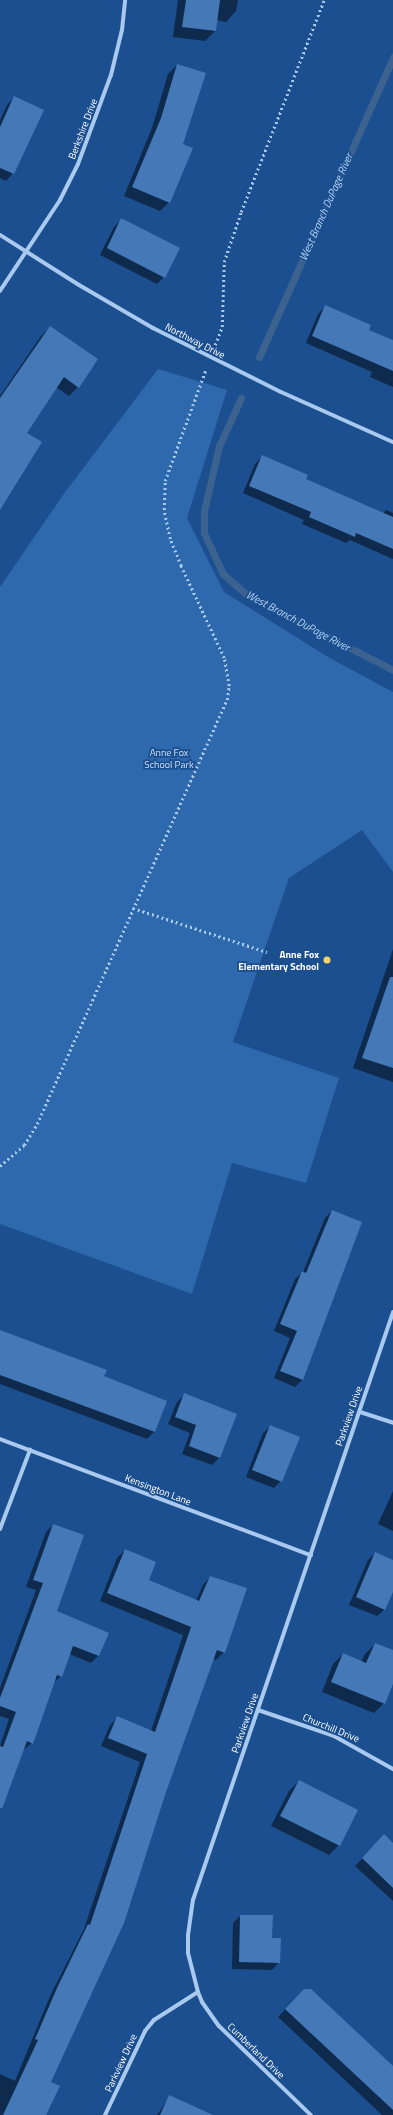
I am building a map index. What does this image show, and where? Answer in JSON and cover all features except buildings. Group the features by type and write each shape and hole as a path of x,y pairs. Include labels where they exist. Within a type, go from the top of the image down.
{"street":[{"name":"Berkshire Drive","path":"0,290 27,253 60,200 95,122 111,75 122,30 125,0"},
{"name":"Northway Drive","path":"0,235 27,253 147,324 210,358 393,442"},
{"name":"Parkview Drive","path":"106,2115 145,2030 154,2020 198,1992 188,1954 190,1916 393,1312"},
{"path":"360,1412 393,1423"},
{"name":"Kensington Lane","path":"0,1439 311,1555"},
{"path":"0,1529 30,1450"},
{"name":"Churchill Drive","path":"258,1710 334,1736 393,1769"},
{"name":"Cumberland Drive","path":"198,1992 202,2002 219,2026 310,2115"}],"path":[{"path":"216,345 222,327 224,262 243,205 324,0"},
{"path":"0,1166 24,1145 37,1124 222,711 229,686 224,658 170,539 164,510 165,481 206,370"},
{"path":"133,908 267,952"}],"green space":[{"name":"Anne Fox School Park","path":"158,369 227,390 187,518 224,592 328,657 393,692 393,872 362,830 289,878 233,1042 339,1078 306,1183 232,1163 192,1294 0,1224 0,587 63,495"}],"waterway":[{"name":"West Branch DuPage River","path":"259,357 393,57"},
{"name":"West Branch DuPage River","path":"241,398 219,446 204,511 204,533 223,574 247,595 393,670"}],"place":[{"name":"Anne Fox Elementary School","path":"327,960"}]}
